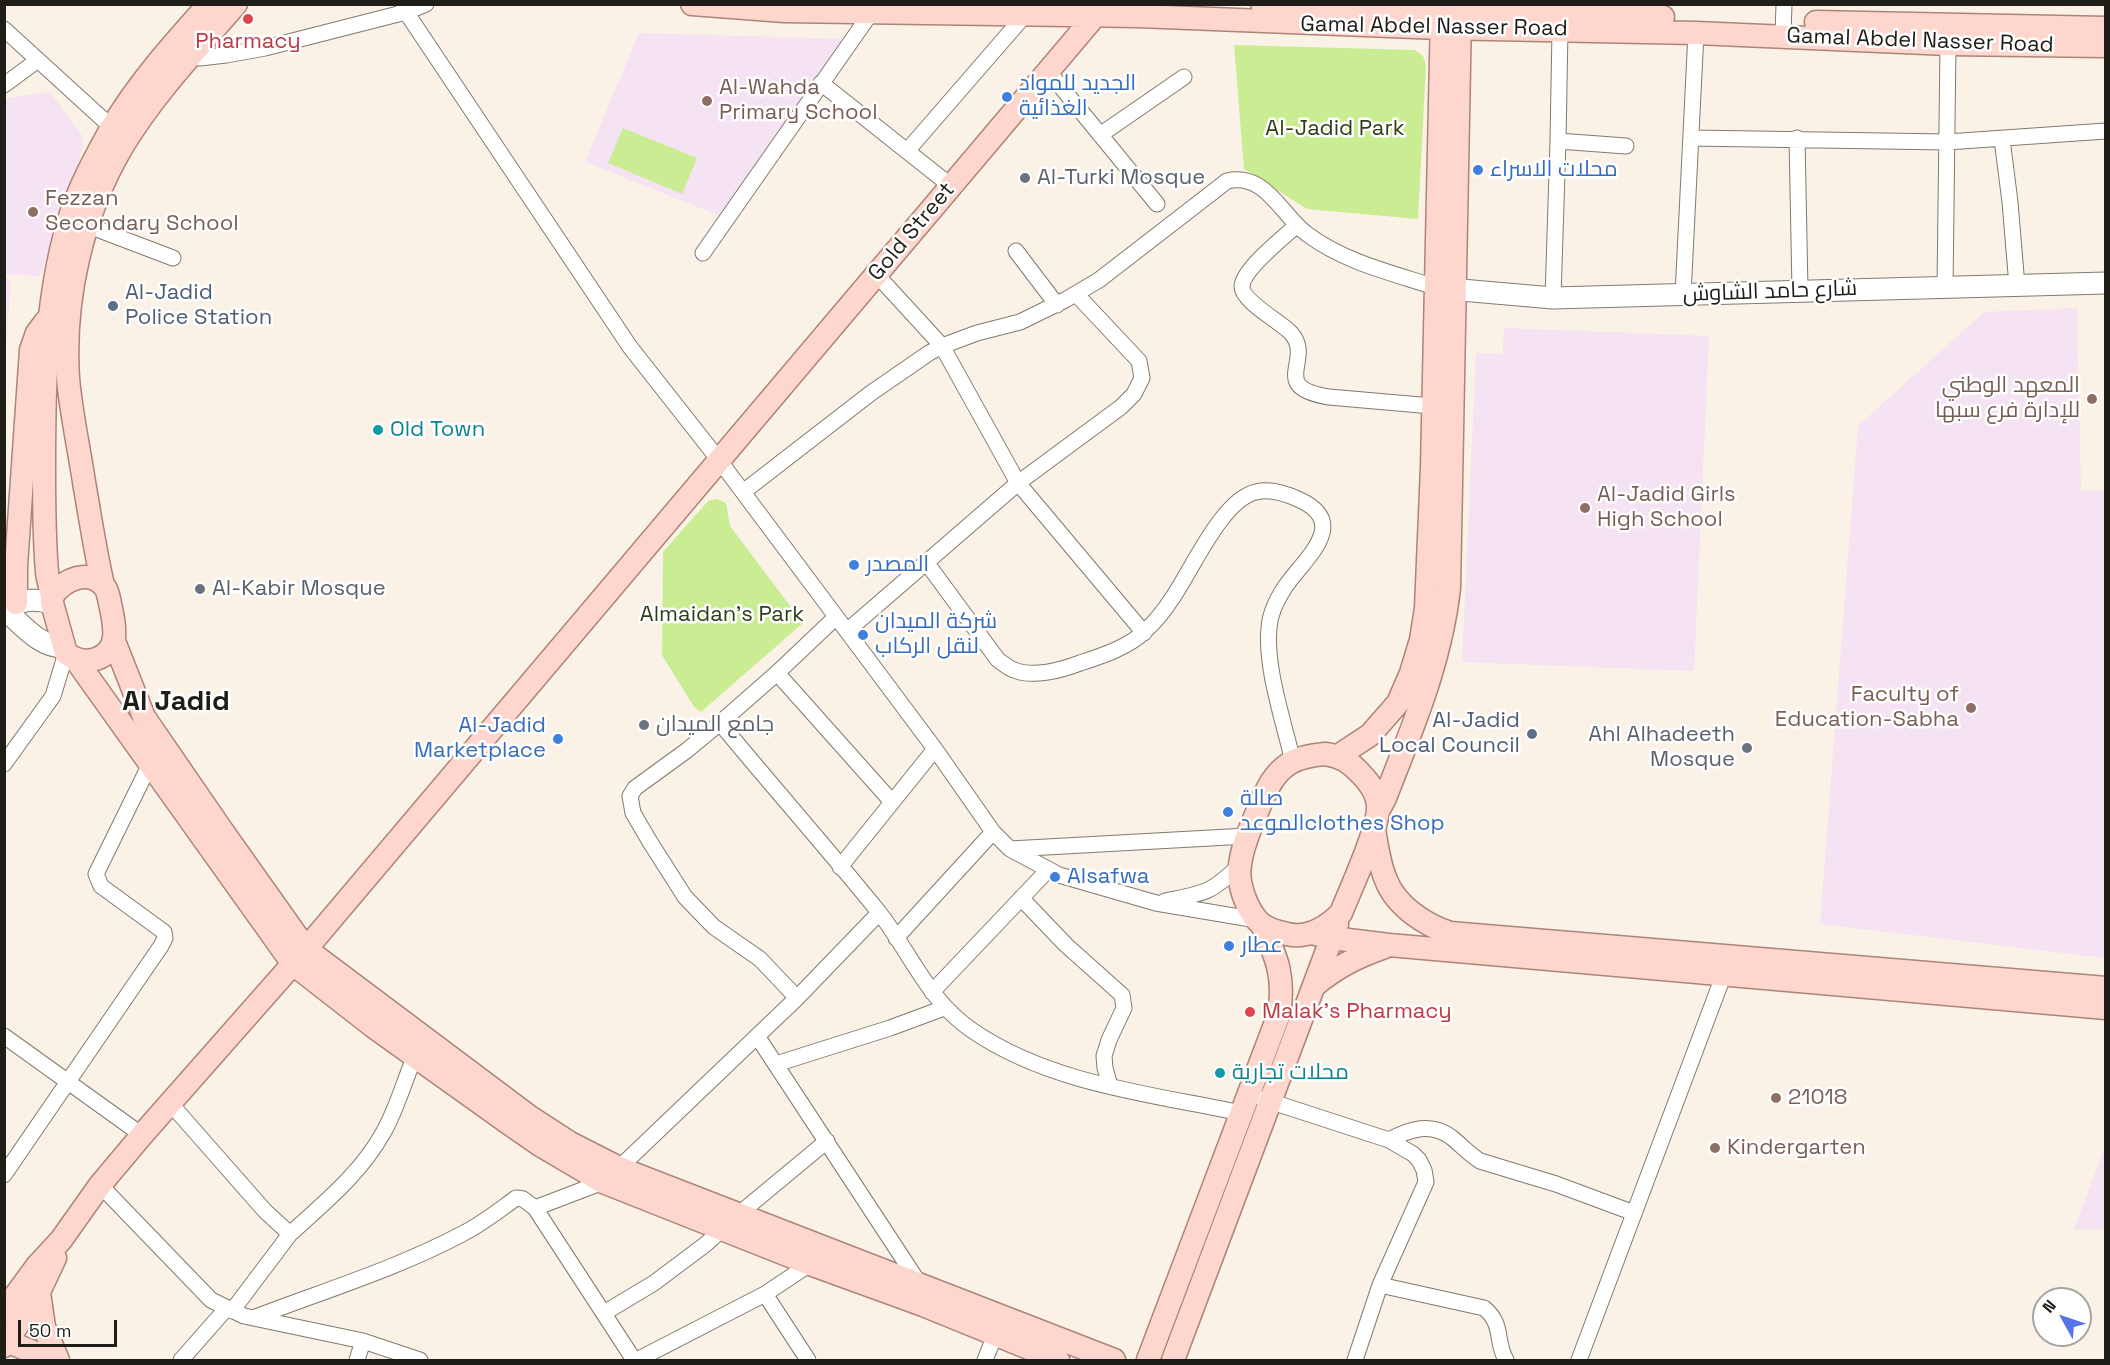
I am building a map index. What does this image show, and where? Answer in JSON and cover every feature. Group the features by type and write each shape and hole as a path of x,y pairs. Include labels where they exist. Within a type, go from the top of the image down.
{"main road":[{"path":"68,653 87,661 99,658 108,651 116,633 93,540 68,379 68,337 73,280 86,177 119,134 145,80 236,4"},
{"name":"Gamal Abdel Nasser Road","path":"692,4 784,11 1025,15 1100,11 1138,16 1451,15 1529,9 1784,20 2106,28"},
{"name":"Gamal Abdel Nasser Road","path":"1262,4 1451,15 1560,30 1696,33 1784,20 1948,44 2106,46"},
{"path":"183,49 200,8"},
{"name":"Gold Street","path":"32,1288 51,1271 62,1240 100,1185 299,957 1100,11"},
{"path":"1173,1360 1313,986 1322,936 1341,914 1424,697 1446,616 1449,588 1445,289 1451,15"},
{"path":"79,222 54,279 49,318 44,423 44,524 47,576 68,653 150,764 299,957 414,1056 540,1145 731,1221 918,1283 1114,1360"},
{"path":"1338,756 1370,735 1398,703 1406,688 1421,640 1428,581 1432,406 1445,289"},
{"path":"9,607 16,566 31,350 37,333 49,318"},
{"path":"52,599 60,586 70,579 81,577 92,579 103,585"},
{"path":"114,641 144,717 220,829 299,957 570,1143 611,1175"},
{"path":"1148,1360 1279,1014 1282,993 1281,976 1241,883 1239,866 1247,836 1272,779 1280,770 1293,762 1311,755 1338,756 1354,766 1365,778 1378,802 1376,820 1380,863 1386,883 1412,913 1438,929 1450,933 2106,988"},
{"path":"1260,923 1277,932 1291,935 1322,936 1389,945 2106,1008"},
{"path":"1313,986 1336,968 1389,945"},
{"path":"731,1221 810,1264 1052,1359"},
{"path":"4,1298 32,1288"},
{"path":"4,1311 32,1288"},
{"path":"32,1288 6,1342 52,1360"},
{"path":"32,1288 44,1327 58,1360"}],"street":[{"path":"183,49 200,58 265,48 404,8 426,4"},
{"path":"404,8 630,347 743,492 935,749 993,832 1010,849 1048,870 1094,886 1156,903 1260,923"},
{"path":"703,253 871,13"},
{"path":"907,151 1025,15"},
{"path":"4,29 119,134"},
{"path":"1552,298 1560,30"},
{"path":"1683,295 1696,33"},
{"path":"1945,288 1948,44"},
{"path":"4,85 38,60"},
{"path":"1048,71 1156,204"},
{"path":"1100,135 1184,77"},
{"path":"821,83 951,186"},
{"path":"1690,138 1947,142 2106,131"},
{"path":"1797,138 1800,291"},
{"path":"2002,139 2017,286"},
{"path":"1558,141 1626,146"},
{"path":"743,492 871,393 942,346 977,333 1020,322 1057,305 1099,280 1227,181 1247,180 1258,185 1297,225 1318,242 1342,254 1377,268 1445,289"},
{"path":"79,222 173,258"},
{"path":"1297,225 1256,264 1245,277 1242,285 1242,292 1249,300 1291,333 1297,342 1295,381 1304,391 1314,395 1432,406"},
{"path":"1016,251 1057,305"},
{"path":"876,274 942,346 1018,483 1144,633"},
{"name":"شارع حامد الشاوش","path":"1445,289 1552,298 2106,283"},
{"path":"847,631 1018,483 1121,407 1134,394 1142,378 1139,361 1076,294"},
{"path":"926,562 998,660 1015,670 1029,673 1068,668 1104,655 1144,633 1171,600 1212,533 1238,501 1248,494 1268,491 1294,497 1318,513 1323,526 1320,542 1286,585 1273,606 1269,628 1270,655 1293,762"},
{"path":"4,764 52,696 68,653 45,643 9,607 35,598 52,599"},
{"path":"797,998 760,959 714,927 685,897 638,823 630,803 630,796 635,788 720,723 836,617"},
{"path":"777,673 892,802"},
{"path":"720,723 879,913 944,1008 974,1032 1001,1048 1036,1064 1110,1086 1244,1104 1270,1101 1389,1140 1413,1154 1424,1170 1425,1182 1380,1285 1355,1360"},
{"path":"840,867 935,749"},
{"path":"6,1167 69,1083 165,938 164,932 101,886 96,874 150,764"},
{"path":"896,938 993,832"},
{"path":"1010,849 1247,836"},
{"path":"1156,903 1202,894 1219,885 1239,866"},
{"path":"932,992 1048,870"},
{"path":"1021,898 1074,953 1122,995 1124,1008 1104,1056 1110,1086"},
{"path":"535,1208 611,1175 797,998 879,913"},
{"path":"1579,1360 1724,974"},
{"path":"776,1064 890,1028 944,1008"},
{"path":"4,1036 142,1135"},
{"path":"757,1036 918,1283"},
{"path":"181,1360 229,1310 290,1234 322,1205 365,1160 384,1132 414,1056"},
{"path":"170,1103 266,1211 290,1234"},
{"path":"1389,1140 1421,1128 1437,1130 1451,1137 1480,1161 1556,1184 1634,1213"},
{"path":"604,1313 654,1283 706,1244 827,1141"},
{"path":"100,1185 211,1300 229,1310 253,1318 363,1341 420,1360"},
{"path":"253,1318 420,1254 487,1220 516,1198 523,1199 535,1208 635,1360 765,1294 810,1264"},
{"path":"1380,1285 1484,1308 1492,1314 1497,1325 1506,1360"},
{"path":"765,1294 808,1360"},
{"path":"985,1360 995,1335"},
{"path":"357,1360 363,1341"}],"shaded area":[{"name":"Al-Wahda Primary School","path":"639,33 846,39 723,217 585,162"},
{"name":"Fezzan Secondary School","path":"50,92 83,137 82,150 40,276 5,274 4,101 8,98"},
{"path":"4,279 11,280 5,358"},
{"name":"Faculty of Education-Sabha","path":"2077,308 2081,491 2106,491 2105,958 1820,924 1858,426 1984,312"},
{"name":"Al-Jadid Girls High School","path":"1504,328 1709,336 1694,671 1462,662 1476,353 1503,354"},
{"path":"2105,1147 2105,1229 2074,1229"}],"green space":[{"name":"Al-Jadid Park","path":"1234,45 1415,50 1423,56 1426,65 1418,219 1307,209 1244,169"},
{"path":"623,128 697,158 682,194 608,163"},
{"name":"Almaidan's Park","path":"717,499 726,503 730,526 803,623 701,712 694,707 662,655 663,552 708,501"}],"place":[{"name":"Pharmacy","path":"248,19"},
{"name":"الجديد للمواد الغذائية","path":"1007,97"},
{"name":"Al-Wahda Primary School","path":"707,101"},
{"name":"محلات الاسراء","path":"1478,170"},
{"name":"Al-Turki Mosque","path":"1025,178"},
{"name":"Fezzan Secondary School","path":"33,212"},
{"name":"Al-Jadid Police Station","path":"113,306"},
{"name":"المعهد الوطني للإدارة فرع سبها","path":"2092,399"},
{"name":"Old Town","path":"378,430"},
{"name":"Al-Jadid Girls High School","path":"1585,508"},
{"name":"المصدر","path":"854,565"},
{"name":"Al-Kabir Mosque","path":"200,589"},
{"name":"شركة الميدان لنقل الركاب","path":"863,635"},
{"name":"Faculty of Education-Sabha","path":"1971,708"},
{"name":"جامع الميدان","path":"644,725"},
{"name":"Al-Jadid Local Council","path":"1532,734"},
{"name":"Al-Jadid Marketplace","path":"558,739"},
{"name":"Ahl Alhadeeth Mosque","path":"1747,748"},
{"name":"صالة الموعدclothes Shop","path":"1228,812"},
{"name":"Alsafwa","path":"1055,877"},
{"name":"عطار","path":"1229,946"},
{"name":"Malak's Pharmacy","path":"1250,1012"},
{"name":"محلات تجارية","path":"1220,1073"},
{"name":"21018","path":"1776,1098"},
{"name":"Kindergarten","path":"1715,1148"}],"district":[{"name":"Al Jadid","path":"176,702"}]}
